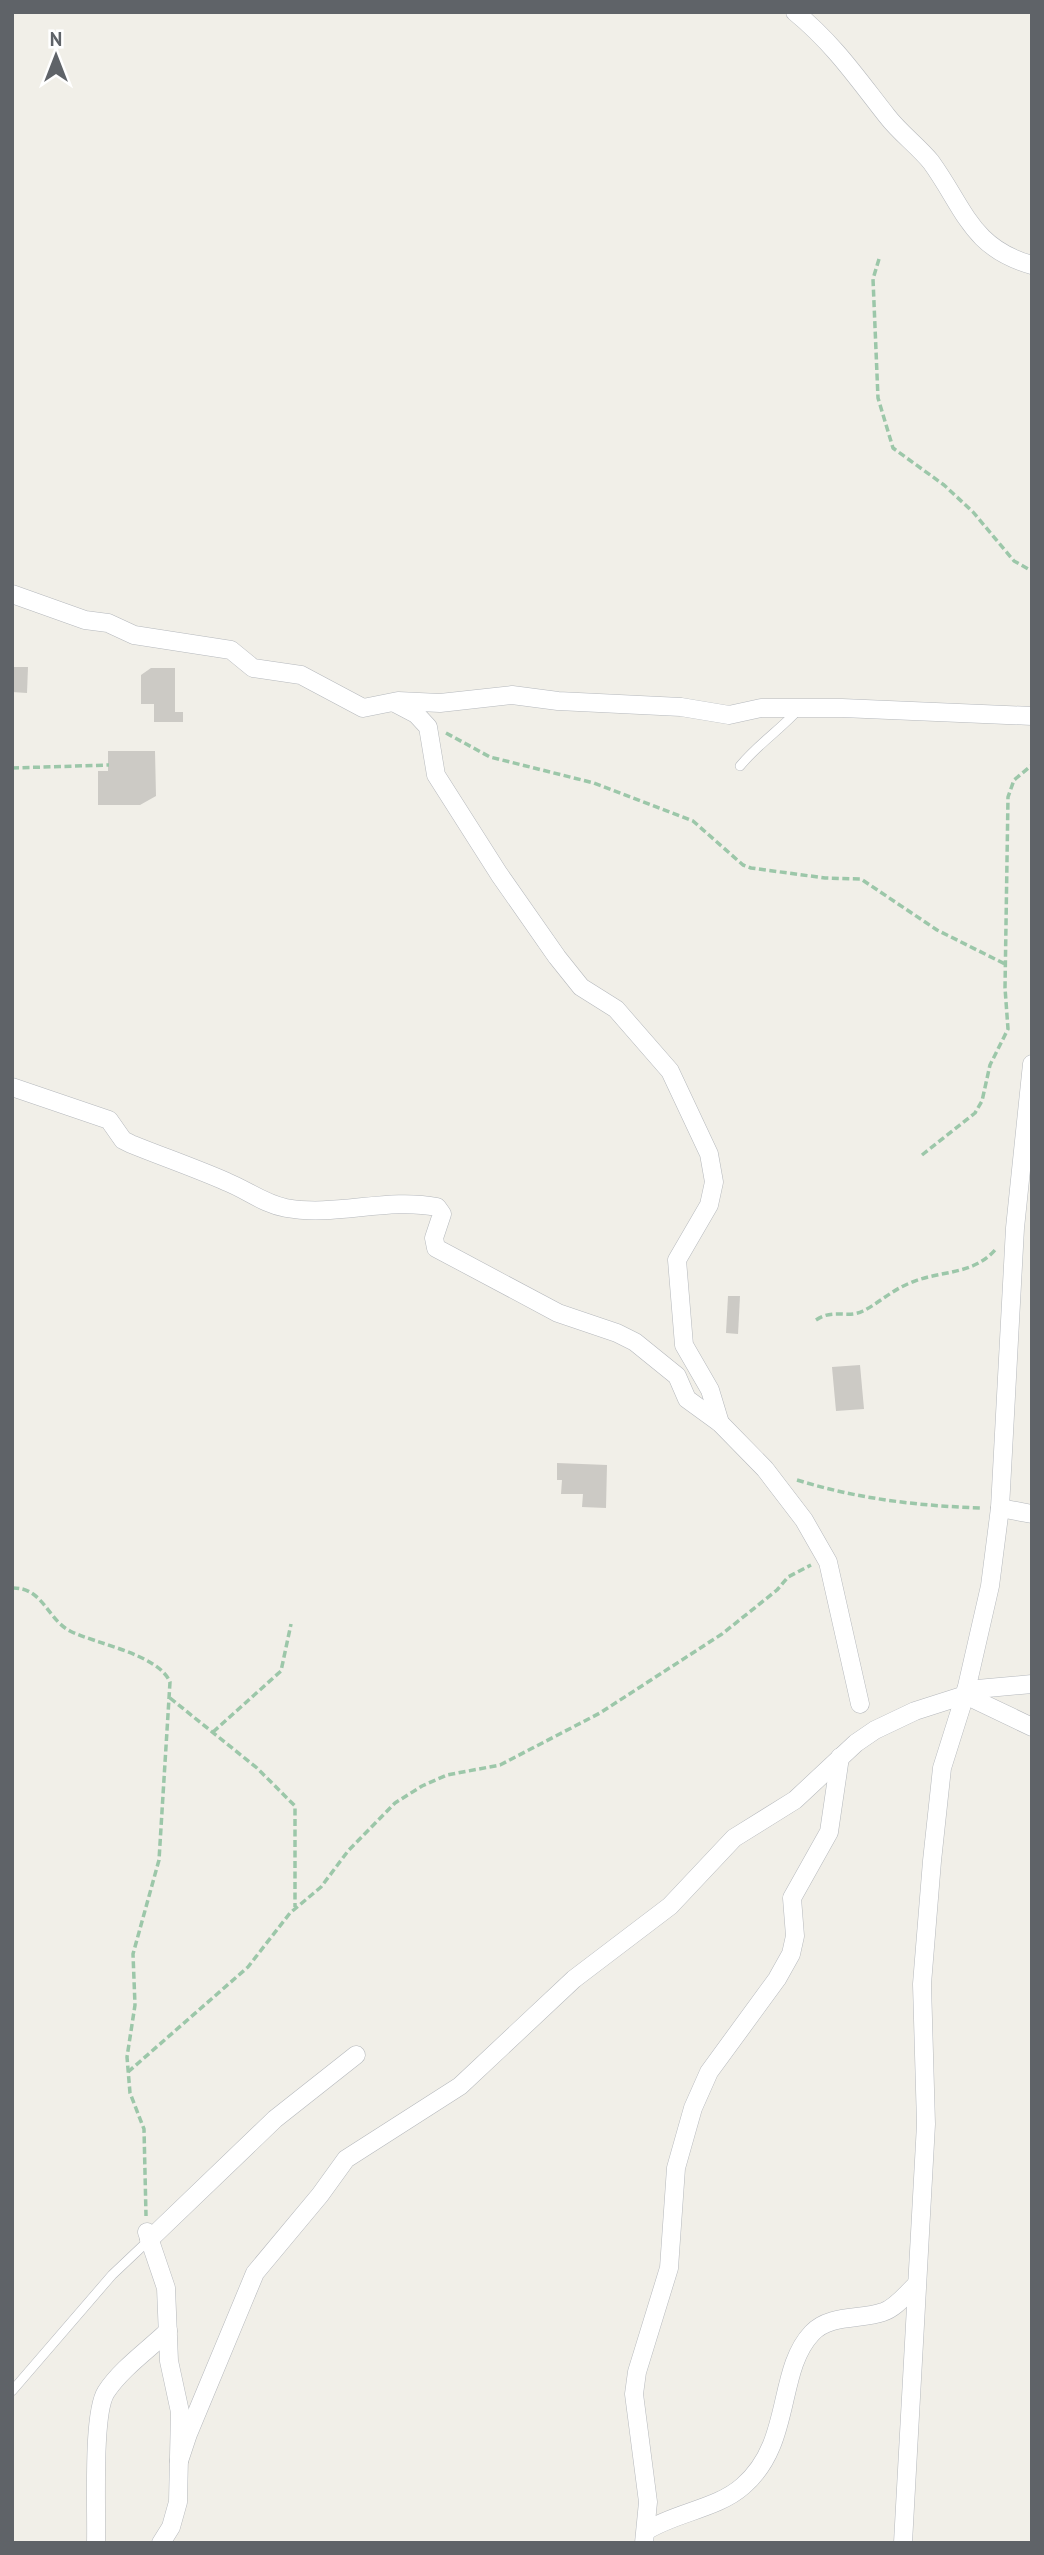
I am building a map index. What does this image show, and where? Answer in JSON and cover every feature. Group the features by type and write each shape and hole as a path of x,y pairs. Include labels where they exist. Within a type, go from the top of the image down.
{"street":[{"path":"796,12 826,40 868,88 904,137 929,160 983,239 1000,255 1032,265"},
{"path":"12,594 85,620 108,623 134,635 231,650 253,668 302,675 359,707 394,702 453,702 512,695 558,701 681,707 729,715 761,708 800,708 1032,716"},
{"path":"394,702 422,719 431,733 436,775 499,874 572,976 582,987 616,1009 670,1071 709,1154 715,1182 709,1205 677,1260 684,1345 710,1390 720,1423"},
{"path":"903,2543 926,2124 922,1984 932,1861 942,1768 966,1693 990,1586 1000,1508 1015,1228 1032,1064"},
{"path":"12,1087 109,1120 123,1140 131,1144 229,1182 263,1201 286,1208 316,1210 392,1203 437,1207 442,1214 434,1238 436,1248 558,1313 617,1332 635,1342 677,1376 687,1399 720,1423 765,1469 804,1520 826,1558 835,1582 860,1704"},
{"path":"1000,1508 1032,1514"},
{"path":"179,2460 256,2273 346,2159 460,2086 566,1986 670,1906 734,1838 794,1800 840,1757 875,1730 915,1711 966,1693 1032,1684"},
{"path":"966,1693 1032,1727"},
{"path":"645,2537 648,2502 634,2394 637,2372 669,2268 676,2168 705,2080 792,1954 795,1936 792,1898 829,1832 840,1757"},
{"path":"160,2543 171,2527 178,2502 180,2412 169,2361 166,2288 148,2236 245,2145 356,2054"},
{"path":"645,2537 668,2519 725,2498 752,2477 778,2434 798,2354 817,2328 832,2321 883,2312 916,2285"},
{"path":"96,2543 99,2425 104,2394 114,2381 168,2331"}],"lane":[{"path":"740,766 760,743 783,727 800,708"},
{"path":"12,2391 148,2236"}],"path":[{"path":"879,259 873,279 878,398 892,448 944,485 973,512 1014,561 1032,571"},
{"path":"422,719 489,757 602,785 693,821 743,865 751,868 825,878 861,879 937,930 1005,964"},
{"path":"12,768 109,765"},
{"path":"922,1155 975,1113 982,1101 990,1065 1008,1029 1005,964 1008,797 1014,780 1032,765"},
{"path":"816,1320 828,1312 862,1312 911,1282 984,1262 1015,1228"},
{"path":"765,1469 822,1488 917,1506 1000,1508"},
{"path":"128,2072 248,1968 295,1909 321,1887 348,1851 395,1803 422,1786 447,1775 511,1761 600,1713 722,1634 788,1577 826,1558"},
{"path":"12,1588 26,1589 37,1595 57,1621 72,1632 156,1666 169,1678 159,1860 133,1954 135,2005 128,2072 130,2093 144,2129 148,2236"},
{"path":"213,1732 281,1671 291,1624"},
{"path":"170,1698 257,1768 295,1807 295,1909"}],"building":[{"path":"12,667 28,667 27,693 12,692"},
{"path":"151,668 175,668 175,712 183,712 183,722 154,722 154,704 141,704 141,675"},
{"path":"108,751 155,751 156,796 140,805 98,805 98,771 108,771"},
{"path":"728,1296 740,1296 738,1334 726,1333"},
{"path":"860,1365 864,1409 836,1411 832,1367"},
{"path":"557,1463 607,1465 606,1508 582,1507 583,1494 561,1494 562,1480 557,1480"}]}
